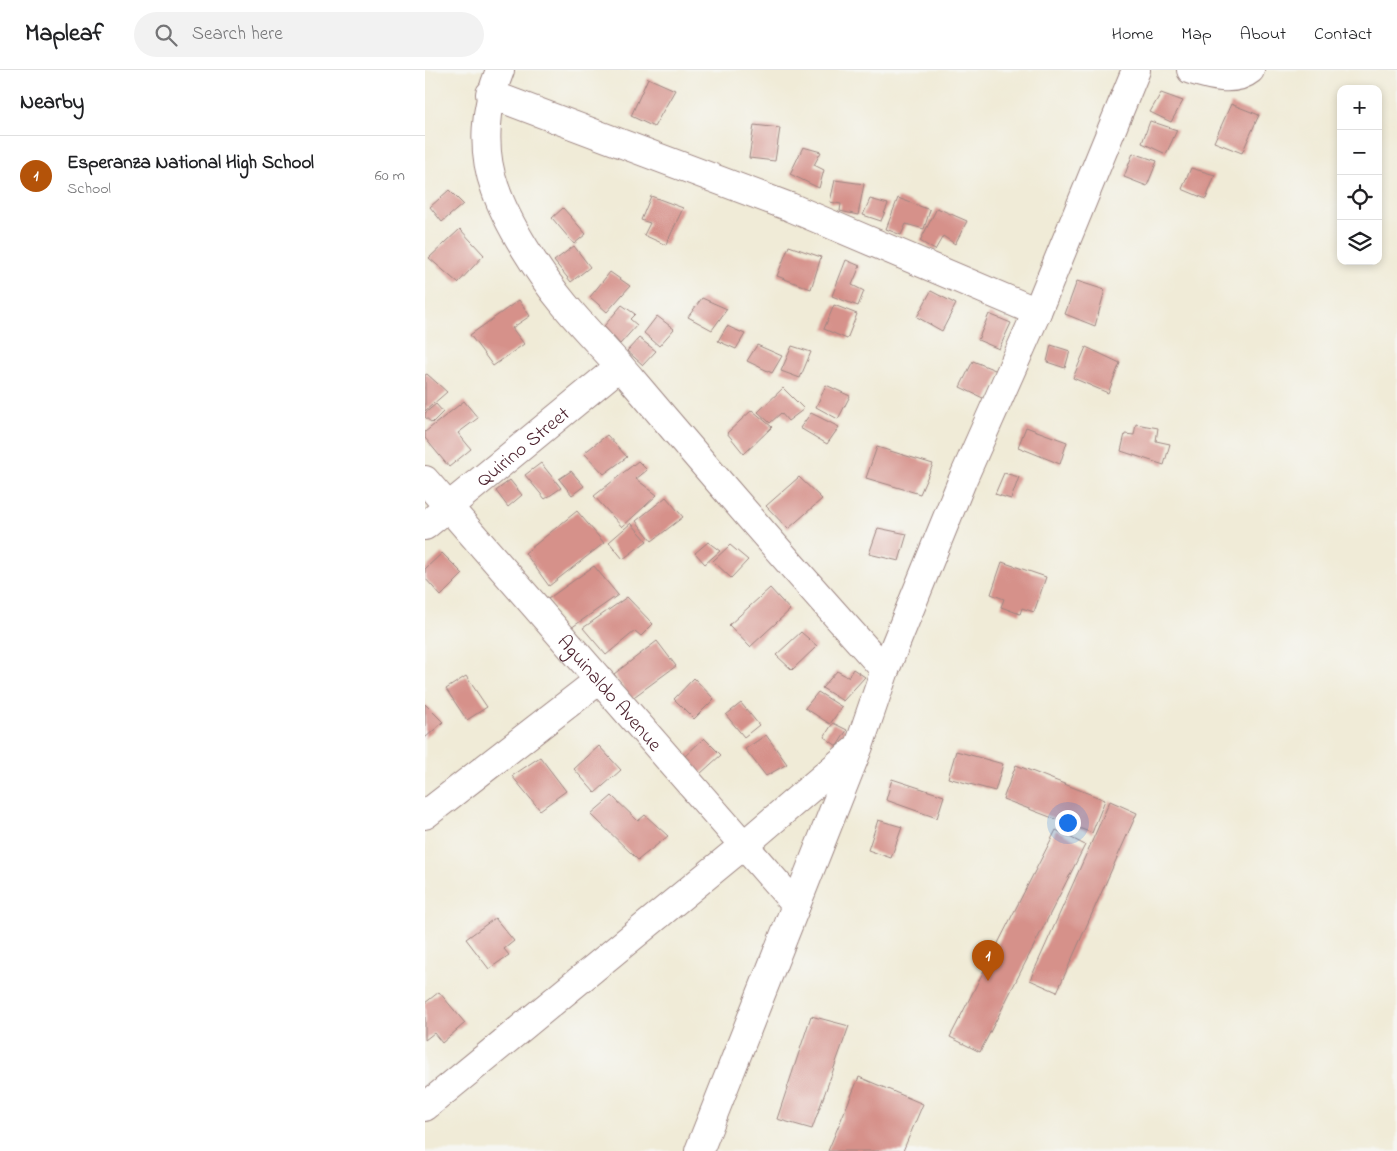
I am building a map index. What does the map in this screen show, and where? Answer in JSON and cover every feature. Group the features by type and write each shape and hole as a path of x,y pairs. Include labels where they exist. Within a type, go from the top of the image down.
{"street":[{"path":"699,1151 859,746 885,670 962,481 1037,312 1136,70"},
{"path":"1191,70 1226,77 1243,76 1251,70"},
{"path":"885,670 765,537 620,366 564,304 513,226 495,188 488,157 487,125 495,82 1037,312"},
{"name":"Quirino Street","path":"425,526 620,366"},
{"name":"Aguinaldo Avenue","path":"425,480 796,905"},
{"path":"425,815 599,680"},
{"path":"425,1107 744,845 859,746"}],"building":[{"path":"648,78 675,90 654,127 631,116"},
{"path":"1161,93 1183,101 1171,122 1150,112"},
{"path":"1231,104 1259,115 1242,153 1214,142"},
{"path":"1150,121 1177,130 1166,154 1142,143"},
{"path":"754,125 780,128 775,161 749,158"},
{"path":"803,147 821,152 814,165 824,170 819,188 790,174"},
{"path":"1133,153 1157,161 1147,186 1124,177"},
{"path":"1191,168 1215,175 1206,199 1182,189"},
{"path":"835,180 864,184 858,215 840,211 841,204 830,202"},
{"path":"449,190 463,204 442,222 430,207"},
{"path":"651,196 683,208 666,245 644,235 650,223 641,220"},
{"path":"898,198 930,210 924,229 906,224 901,235 886,229"},
{"path":"870,199 888,204 881,221 863,215"},
{"path":"563,208 586,234 574,244 552,218"},
{"path":"937,208 967,221 955,244 943,236 935,250 920,241"},
{"path":"460,229 484,255 458,283 429,258"},
{"path":"574,246 590,267 571,282 554,261"},
{"path":"789,246 821,257 811,289 777,276"},
{"path":"846,260 860,266 852,285 864,291 858,306 832,296"},
{"path":"610,272 630,286 607,312 590,297"},
{"path":"1077,281 1105,290 1095,326 1065,314"},
{"path":"931,291 956,304 942,331 917,317"},
{"path":"702,298 727,309 712,330 688,317"},
{"path":"519,300 530,316 512,328 524,344 493,366 470,335"},
{"path":"622,305 635,314 630,319 637,325 620,344 604,326"},
{"path":"834,305 857,314 847,339 824,329"},
{"path":"989,314 1011,323 999,349 978,340"},
{"path":"657,316 674,329 659,346 644,333"},
{"path":"727,326 745,334 736,349 718,341"},
{"path":"639,338 656,351 643,365 627,351"},
{"path":"757,345 782,356 772,373 747,361"},
{"path":"1051,345 1070,351 1065,368 1047,362"},
{"path":"792,346 811,352 800,378 781,371"},
{"path":"1086,347 1120,363 1108,393 1073,378"},
{"path":"973,361 1000,372 987,400 960,387"},
{"path":"427,374 447,392 425,411 425,375"},
{"path":"826,385 850,396 838,419 816,407"},
{"path":"783,388 804,409 788,421 781,413 770,423 758,412"},
{"path":"464,401 478,418 458,433 471,449 449,467 425,438 425,432"},
{"path":"436,404 443,412 432,423 425,417 425,413"},
{"path":"752,410 772,427 744,454 727,433"},
{"path":"811,413 839,427 827,444 800,428"},
{"path":"1136,424 1158,428 1156,441 1170,444 1164,465 1121,451 1125,434 1134,435"},
{"path":"1026,427 1067,442 1060,464 1018,447"},
{"path":"607,435 627,457 604,474 584,453"},
{"path":"877,447 933,464 920,494 866,478"},
{"path":"638,461 647,470 636,479 657,495 622,527 594,496"},
{"path":"541,463 561,488 545,499 525,475"},
{"path":"571,471 584,486 572,495 559,479"},
{"path":"1004,473 1019,477 1011,499 995,494"},
{"path":"799,477 822,499 788,529 766,506"},
{"path":"510,480 522,495 508,507 496,491"},
{"path":"666,497 683,517 652,541 636,521"},
{"path":"577,511 604,543 549,586 525,553"},
{"path":"631,523 647,541 623,559 609,542"},
{"path":"878,528 907,534 899,561 869,554"},
{"path":"708,542 720,551 705,564 695,553"},
{"path":"730,545 748,560 731,578 713,561"},
{"path":"442,553 463,574 441,596 425,578 425,569"},
{"path":"1002,562 1046,577 1034,612 1022,608 1020,614 1001,607 1004,599 991,594"},
{"path":"594,566 618,595 571,628 548,599"},
{"path":"770,588 790,610 750,647 729,625"},
{"path":"627,597 653,624 641,636 635,631 606,655 583,628"},
{"path":"801,632 817,646 792,670 776,655"},
{"path":"657,641 676,666 631,699 614,674"},
{"path":"853,669 865,677 843,701 822,688 837,671 848,677"},
{"path":"466,676 487,707 467,720 446,689"},
{"path":"694,678 714,699 694,719 674,699"},
{"path":"818,692 842,707 830,724 805,708"},
{"path":"741,703 759,725 744,737 726,715"},
{"path":"425,704 443,722 425,738"},
{"path":"833,723 847,730 837,746 824,737"},
{"path":"766,735 787,764 766,776 745,749"},
{"path":"704,738 721,755 700,774 684,757"},
{"path":"599,746 621,770 595,793 574,769"},
{"path":"956,751 1003,764 995,791 948,778"},
{"path":"540,757 566,791 540,810 512,776"},
{"path":"1016,765 1105,800 1092,833 1003,799"},
{"path":"892,779 944,796 937,818 886,800"},
{"path":"612,796 638,821 645,815 668,836 638,860 591,814"},
{"path":"1110,801 1137,813 1057,992 1030,980"},
{"path":"878,820 902,827 891,858 868,850"},
{"path":"1056,830 1085,845 980,1052 950,1037"},
{"path":"495,918 514,941 504,949 509,955 489,969 466,939"},
{"path":"439,992 465,1023 442,1043 434,1033 425,1040 425,1003"},
{"path":"811,1016 849,1026 812,1129 777,1119"},
{"path":"859,1077 923,1104 903,1151 828,1151"}],"place":[{"name":"Esperanza National High School","path":"988,981"}]}
